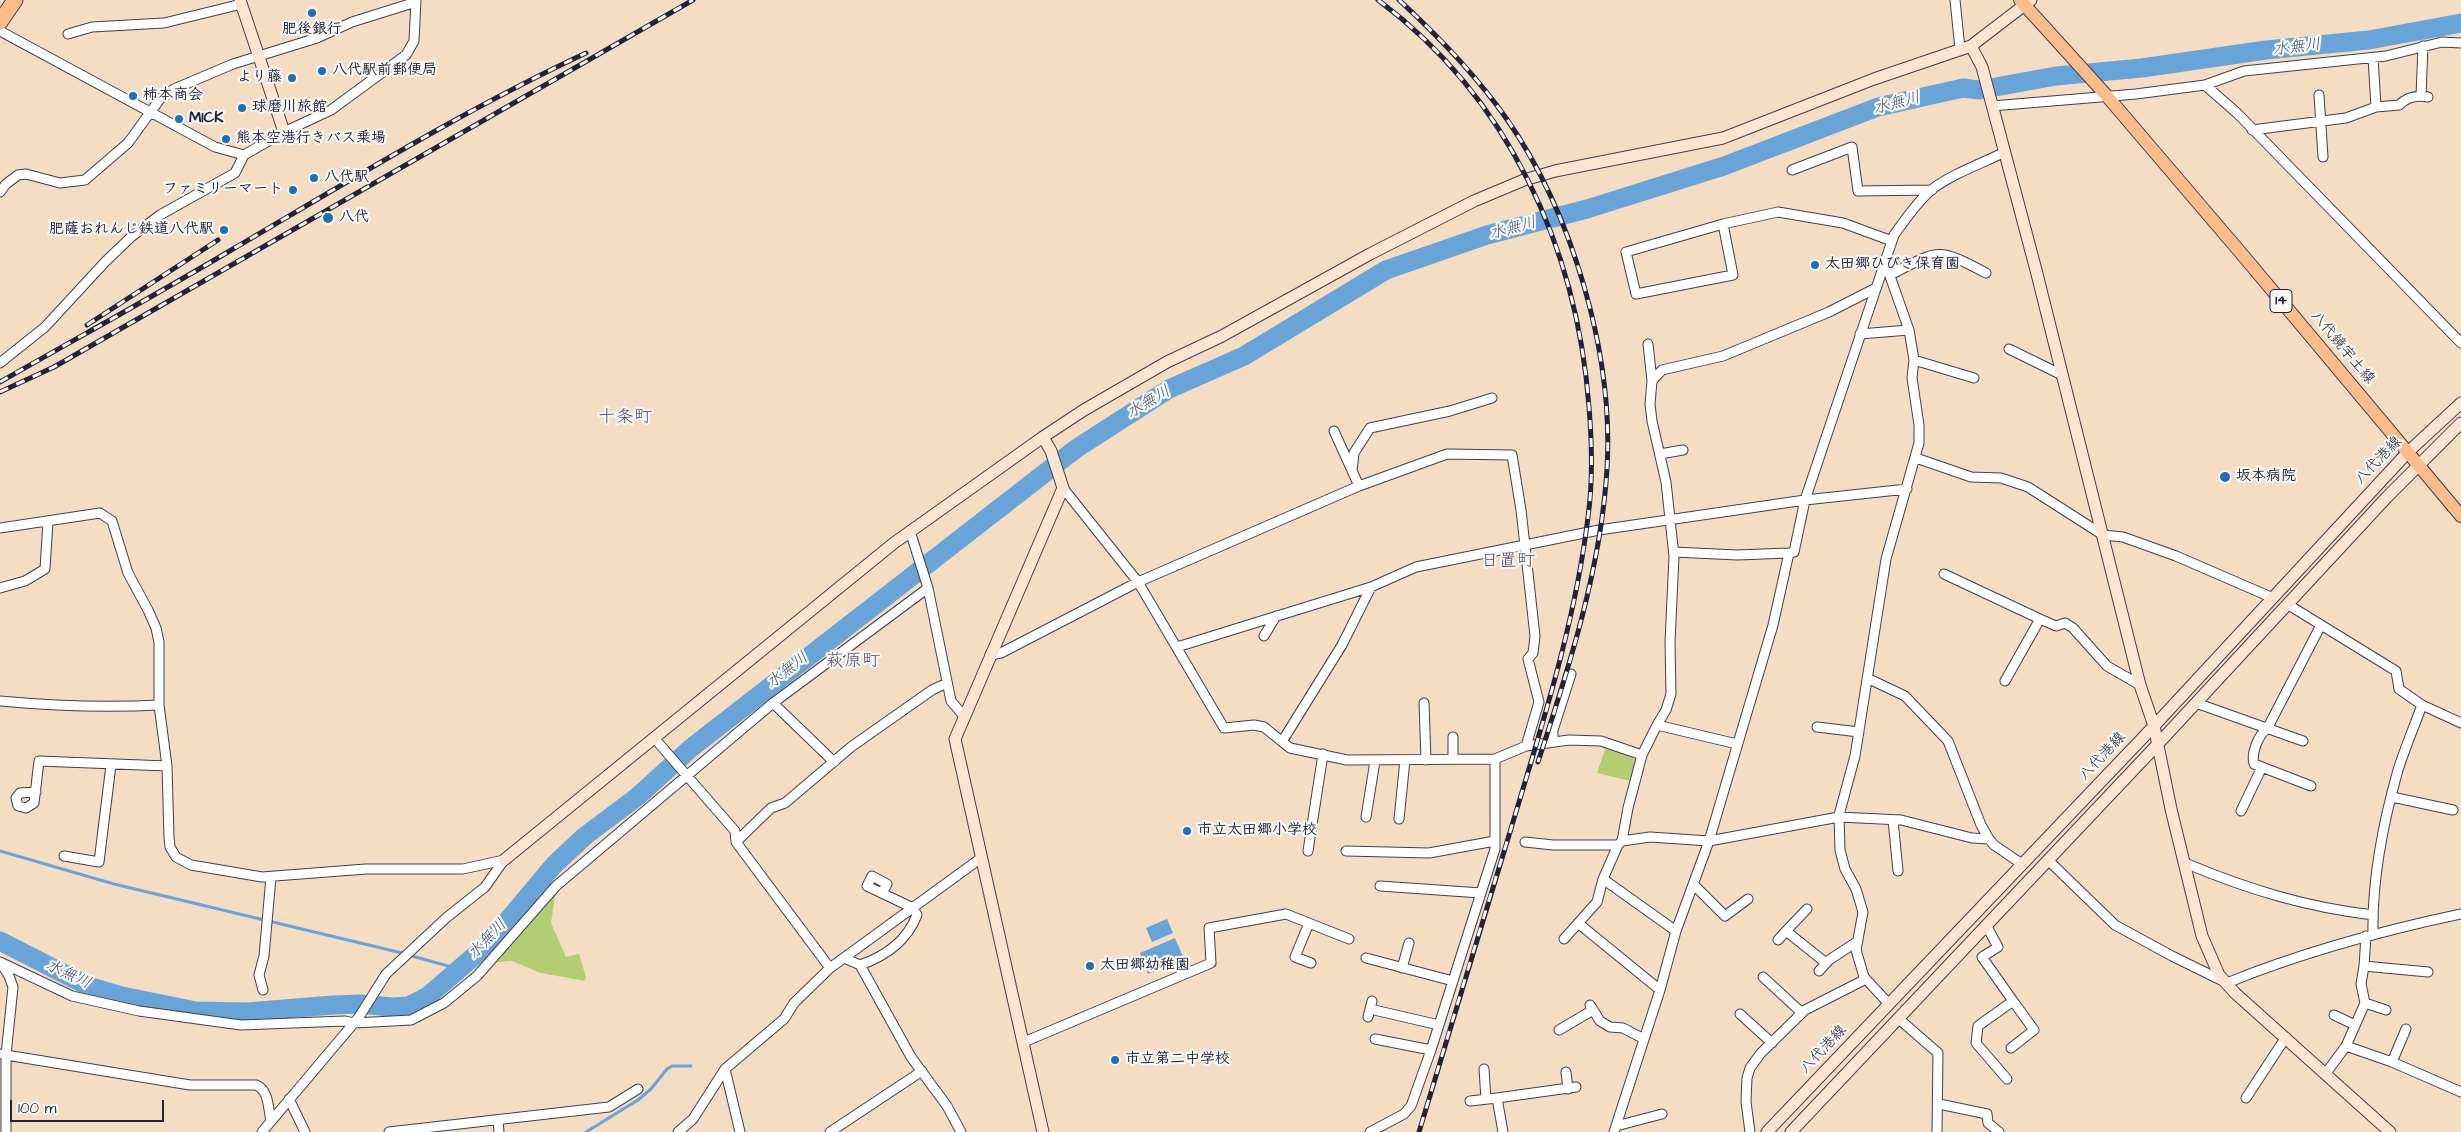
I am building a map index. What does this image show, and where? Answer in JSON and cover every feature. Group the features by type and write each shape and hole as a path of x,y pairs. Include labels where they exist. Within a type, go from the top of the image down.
{"highway":[{"path":"0,6 4,0"},
{"path":"0,22 15,0"}],"main road":[{"name":"14","path":"2025,2 2074,61 2103,91"},
{"name":"八代鏡宇土線","path":"2103,91 2461,516"}],"street":[{"path":"1955,0 1966,48 1982,67 2036,270 2140,685 2154,726 2202,936 2219,975 2235,993 2390,1132"},
{"path":"0,192 6,184 18,175 26,174 60,183 85,180 128,143 160,99 174,89 259,55 317,38 352,22 416,1 414,41 406,55 330,110 284,132 244,155 235,173 160,215 131,237 105,262 45,327 0,363"},
{"path":"68,34 92,27 164,23 241,2 284,132"},
{"path":"262,1132 356,1020 386,974 484,886 504,860 655,739 838,587 910,531 1084,410 1167,362 1222,336 1370,254 1503,188 1555,171 1722,138 1813,102 1966,48 2025,2"},
{"path":"0,31 150,114 215,147 244,155"},
{"path":"1991,102 2103,91 2136,94 2205,85 2244,71 2373,58 2442,42 2461,42"},
{"path":"2252,130 2346,118 2376,107 2400,105 2404,100 2424,96 2423,46"},
{"path":"2373,58 2376,107"},
{"path":"2205,85 2252,130 2461,344"},
{"path":"2319,95 2323,158"},
{"path":"1792,170 1856,145 1858,192 1932,190"},
{"path":"1674,552 1737,555 1794,552 1805,500 1892,241 1912,210 1932,190 1964,171 2004,153"},
{"path":"1723,224 1733,275 1636,294 1626,252 1723,224 1778,212 1843,223 1892,241"},
{"path":"1890,276 1933,253 1951,255 1986,273"},
{"path":"1885,262 1909,330 1914,360 1912,378 1919,425 1916,458 1886,559 1859,732 1839,818 1840,850 1863,912 1856,950 1866,978 1888,1004"},
{"path":"1652,381 1662,370 1724,356 1829,312 1876,288"},
{"path":"1860,334 1909,330"},
{"path":"1564,939 1597,902 1603,879 1620,843 1642,755 1666,710 1671,694 1674,552 1666,482 1650,404 1652,381 1648,344"},
{"path":"2009,349 2062,375"},
{"path":"1914,360 1974,378"},
{"path":"1352,471 1354,453 1370,428 1450,411 1492,398"},
{"name":"八代港線","path":"1767,1132 2154,726 2408,452 2461,403"},
{"name":"八代港線","path":"1791,1132 2157,745 2418,465 2461,423"},
{"path":"1334,431 1359,486"},
{"path":"1043,437 1051,450 1063,488 1138,582 1224,728 1254,725 1264,727 1283,740 1290,748 1346,760 1375,762 1453,758 1494,760 1526,746 1553,742 1600,741 1642,755"},
{"path":"1660,454 1683,450"},
{"path":"990,655 1001,653 1138,582 1359,486 1447,454 1512,455 1535,636 1532,652 1528,659 1539,702 1526,746"},
{"path":"1916,458 1970,477 2001,478 2028,487 2103,535 2124,537 2176,556 2273,598"},
{"path":"1044,1132 955,739 1063,488"},
{"path":"1177,648 1371,587 1416,567 1523,544 1670,519 1907,488"},
{"path":"0,528 100,513 112,521 128,573 156,628 159,642 159,705 167,766 169,837 170,847 176,857 191,865 262,877 366,869 463,869 504,860"},
{"path":"0,588 25,581 45,569 48,522"},
{"path":"910,531 918,551 927,585 951,701 964,715"},
{"path":"1615,1129 1660,990 1676,931 1709,841 1773,625 1790,553"},
{"path":"1944,574 2056,626 2064,623 2072,628 2107,666 2140,685"},
{"path":"1,965 72,996 188,1019 240,1026 356,1020 411,1020 444,1003 477,976 556,886 773,704 927,585"},
{"path":"1283,740 1342,645 1371,587"},
{"path":"2287,604 2396,672 2399,689 2422,705 2461,723"},
{"path":"1264,636 1276,616"},
{"path":"2005,681 2040,619"},
{"path":"2311,786 2254,764 2252,757 2262,732 2267,729 2321,624"},
{"path":"1553,742 1553,730 1571,674"},
{"path":"1867,678 1905,696 1948,741 1981,825 1989,839 1994,845 2022,864"},
{"path":"736,842 771,808 785,803 834,762 932,690 947,683"},
{"path":"0,701 68,707 114,708 159,705"},
{"path":"1424,703 1426,760"},
{"path":"2196,703 2303,741"},
{"path":"773,704 834,762"},
{"path":"2326,1073 2346,1046 2365,1003 2361,984 2373,915 2373,896 2399,769 2422,705"},
{"path":"1657,725 1737,744"},
{"path":"1817,727 1859,732"},
{"path":"1453,737 1453,758"},
{"path":"655,739 735,832 736,842 830,968"},
{"path":"1308,851 1323,754"},
{"path":"36,792 39,760 167,766"},
{"path":"1399,819 1405,760"},
{"path":"1370,1132 1404,1114 1411,1106 1431,1050 1495,842 1494,760"},
{"path":"1366,816 1375,762"},
{"path":"64,856 99,862 111,764"},
{"path":"2241,811 2262,767"},
{"path":"2392,797 2453,810"},
{"path":"1525,842 1553,844 1620,843 1650,837 1709,841 1839,818 1901,820 1972,838 1989,839"},
{"path":"1893,820 1898,872"},
{"path":"1346,851 1429,853 1495,842"},
{"path":"678,1132 693,1119 725,1069 784,1019 794,1003 830,968 981,858"},
{"path":"2048,860 2115,925 2227,983 2292,957 2369,935 2461,914"},
{"path":"2185,863 2235,884 2298,903 2328,910 2373,915"},
{"path":"264,990 259,975 264,956 271,876"},
{"path":"1603,879 1676,931"},
{"path":"1694,886 1725,916 1748,899"},
{"path":"1385,889 1480,893"},
{"path":"860,965 878,959 904,938 917,915 913,908 882,893"},
{"path":"1778,940 1807,909"},
{"path":"1024,1042 1211,963 1209,928 1286,914 1349,939"},
{"path":"1309,923 1295,957 1310,963"},
{"path":"1578,923 1660,990"},
{"path":"1986,926 1998,947 1982,957 2034,1030 2011,1048"},
{"path":"1786,931 1826,963"},
{"path":"1819,971 1826,963 1858,941"},
{"path":"1402,968 1409,943"},
{"path":"1377,951 1370,959 1453,981"},
{"path":"844,958 860,965 906,1048 947,1106 961,1132"},
{"path":"1,965 13,987 3,1054 6,1132"},
{"path":"2364,966 2428,972"},
{"path":"1763,977 1802,1013"},
{"path":"1750,1132 1746,1102 1747,1078 1750,1068 1802,1013 1866,978"},
{"path":"1993,1079 2004,1076 1976,1043 1978,1026 2013,1001"},
{"path":"2365,1003 2386,1010"},
{"path":"1559,1030 1591,1008 1600,1021 1610,1027 1623,1028 1644,1039"},
{"path":"1370,1009 1408,1014 1439,1025"},
{"path":"1740,1014 1772,1043"},
{"path":"2334,1015 2355,1025"},
{"path":"1899,1019 1938,1053 1939,1104 1937,1132"},
{"path":"2392,1062 2406,1029"},
{"path":"2246,1098 2286,1038"},
{"path":"1375,1039 1431,1050"},
{"path":"2346,1046 2392,1062 2461,1092"},
{"path":"3,1054 190,1085 256,1084 262,1087 265,1092 271,1121"},
{"path":"725,1069 740,1132"},
{"path":"1484,1069 1486,1099"},
{"path":"830,1132 922,1071"},
{"path":"1470,1101 1572,1088 1566,1072"},
{"path":"388,1132 426,1130 609,1107 638,1089"},
{"path":"1497,1098 1503,1132"},
{"path":"289,1099 305,1132"},
{"path":"1939,1104 1987,1114 1988,1123 1999,1132"},
{"path":"1615,1129 1662,1114"},
{"path":"498,1120 499,1132"}],"green space":[{"path":"1605,749 1622,751 1636,760 1630,781 1597,773"},
{"path":"556,889 551,923 566,957 579,954 586,977 585,981 541,973 512,961 497,962"}],"water":[{"path":"1167,919 1173,933 1152,942 1146,928"},
{"path":"1175,938 1184,959 1148,974 1140,953"}],"waterway":[{"name":"水無川","path":"0,941 88,986 122,996 196,1011 247,1012 360,1004 392,1007 409,1006 428,996 487,945 554,865 585,836 637,797 691,748 1077,448 1169,389 1244,356 1386,270 1487,235 1587,209 1724,166 1878,107 1963,88 1979,90 2056,76 2142,68 2266,50 2369,40 2461,23"},
{"path":"0,851 114,884 402,953"},
{"path":"412,956 459,969"},
{"path":"586,1132 638,1100 651,1089 667,1069 672,1066 691,1066"}],"railway":[{"path":"0,392 54,367 693,0"},
{"path":"1378,0 1424,39 1464,82 1499,129 1528,180 1551,233 1569,290 1582,348 1589,407 1591,448 1591,490 1588,517 1575,597 1566,637 1533,754 1419,1132"},
{"path":"1399,0 1428,27 1482,86 1530,155 1551,196 1569,240 1596,332 1607,425 1607,469 1604,506 1591,581 1582,617 1538,762"},
{"path":"0,382 175,283 451,122 586,53"},
{"path":"87,325 218,240"}],"place":[{"name":"肥後銀行","path":"312,13"},
{"name":"八代駅前郵便局","path":"322,71"},
{"name":"より藤","path":"292,78"},
{"name":"柿本商会","path":"133,96"},
{"name":"球磨川旅館","path":"242,108"},
{"name":"MICK","path":"179,119"},
{"name":"熊本空港行きバス乗場","path":"226,139"},
{"name":"八代駅","path":"314,178"},
{"name":"ファミリーマート","path":"293,190"},
{"name":"八代","path":"328,218"},
{"name":"肥薩おれんじ鉄道八代駅","path":"224,230"},
{"name":"太田郷ひびき保育園","path":"1815,265"},
{"name":"坂本病院","path":"2225,477"},
{"name":"市立太田郷小学校","path":"1187,831"},
{"name":"太田郷幼稚園","path":"1090,966"},
{"name":"市立第二中学校","path":"1115,1060"}],"district":[{"name":"十条町","path":"625,418"},
{"name":"日置町","path":"1508,562"},
{"name":"萩原町","path":"853,662"}]}
